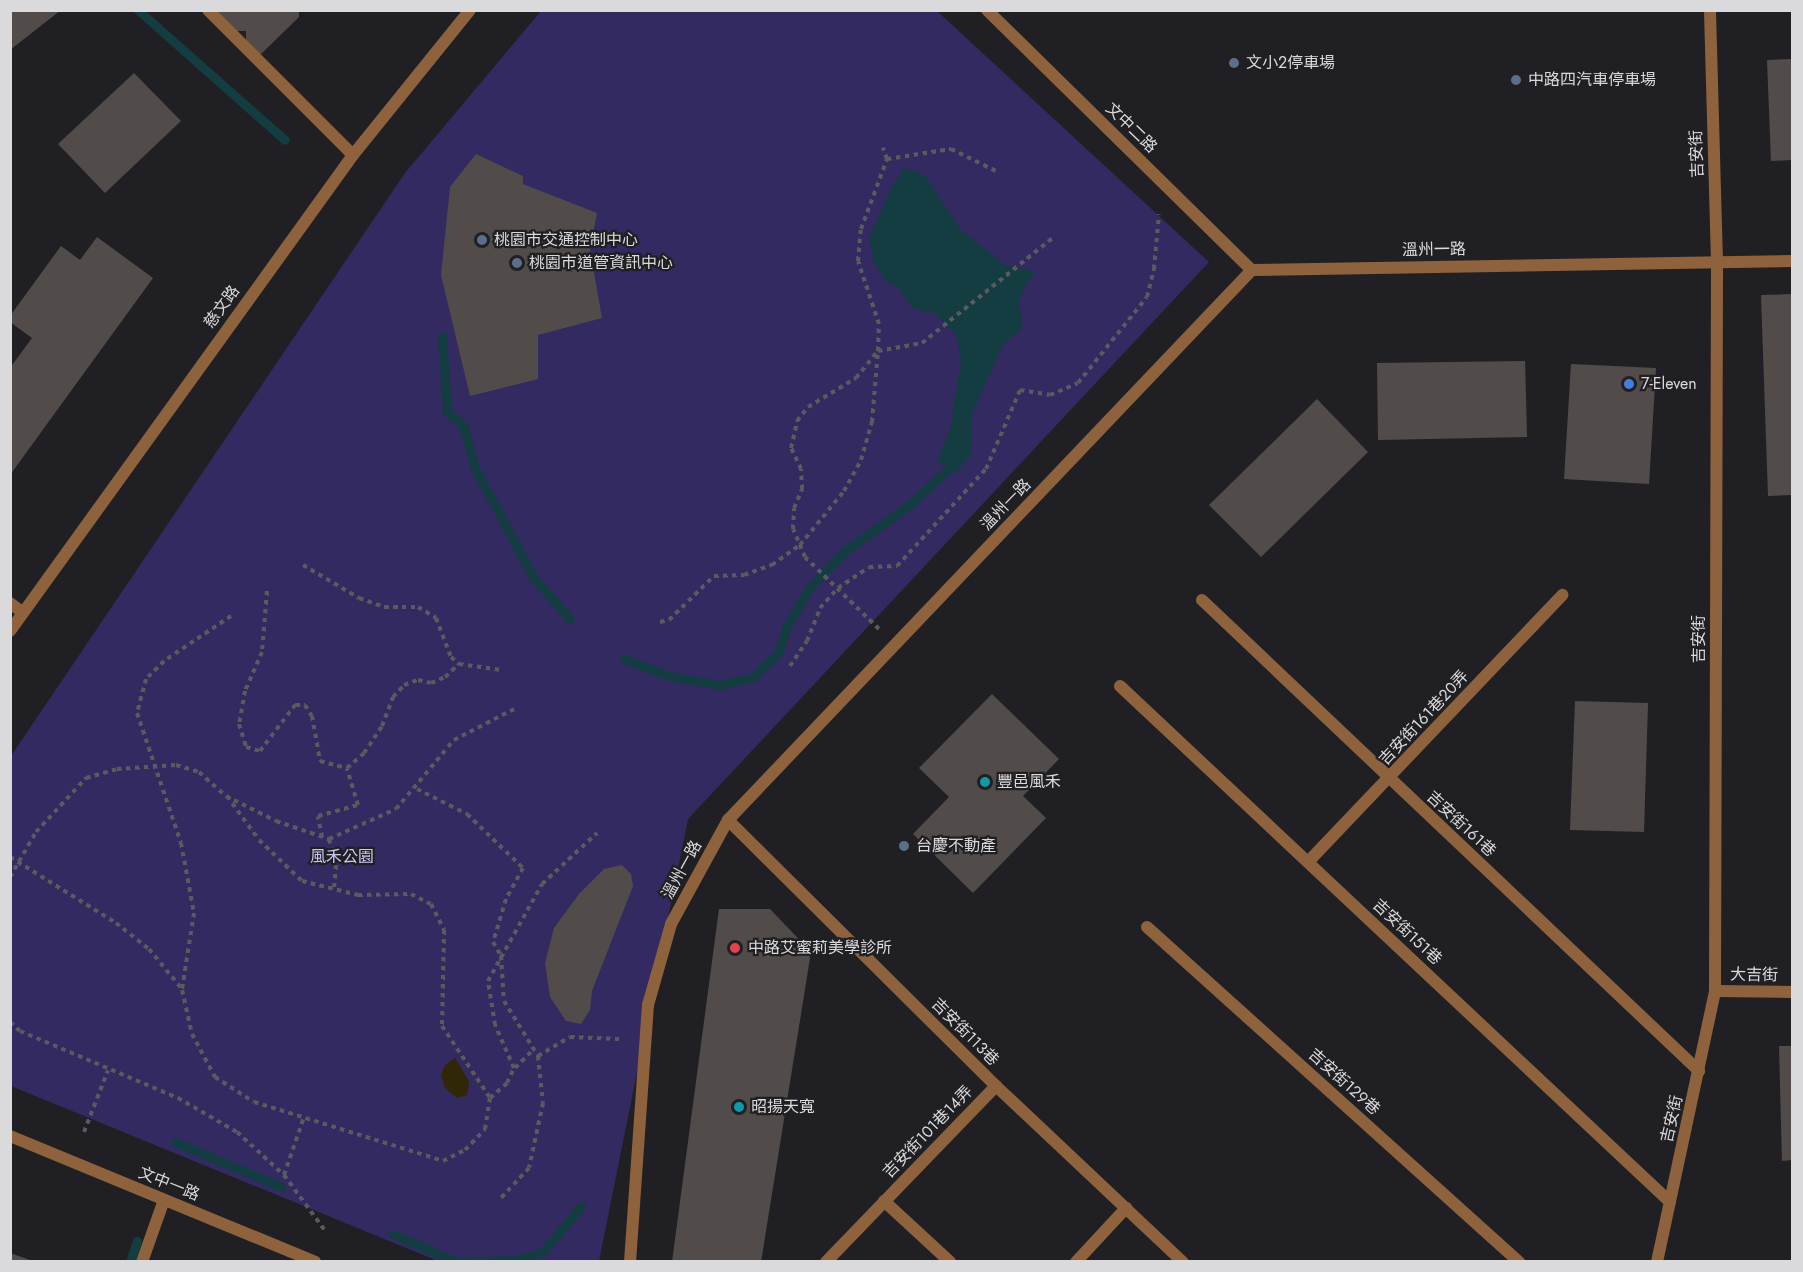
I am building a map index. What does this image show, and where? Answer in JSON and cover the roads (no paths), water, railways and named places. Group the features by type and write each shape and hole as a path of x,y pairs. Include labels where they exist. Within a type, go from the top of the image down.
{"street":[{"path":"208,10 353,155"},
{"name":"慈文路","path":"10,631 353,155 470,10"},
{"name":"文中二路","path":"987,10 1252,270"},
{"name":"吉安街","path":"1656,1262 1715,991 1717,262 1710,10"},
{"name":"溫州一路","path":"630,1262 648,1005 671,924 728,820 1252,270 1792,261"},
{"name":"吉安街161巷20弄","path":"1308,862 1390,780 1562,595"},
{"name":"吉安街161巷","path":"1202,600 1699,1071"},
{"path":"10,603 22,612"},
{"name":"吉安街151巷","path":"1120,686 1670,1202"},
{"name":"吉安街113巷","path":"728,820 996,1086 1183,1262"},
{"name":"吉安街129巷","path":"1147,927 1519,1262"},
{"name":"大吉街","path":"1715,991 1792,992"},
{"name":"吉安街101巷14弄","path":"826,1262 996,1086"},
{"name":"文中一路","path":"10,1136 315,1262"},
{"path":"142,1262 164,1200"},
{"path":"884,1201 950,1262"},
{"path":"1076,1262 1126,1208"}],"water":[{"path":"911,169 926,177 960,229 1005,265 1035,272 1019,297 1022,328 1002,346 972,414 971,454 954,475 937,460 950,430 961,362 957,336 935,313 912,308 899,287 886,282 874,263 869,237 894,183 903,170"}],"waterway":[{"path":"138,10 285,140"},
{"path":"442,336 447,412 463,425 475,468 533,577 570,619"},
{"path":"625,659 668,676 719,685 753,677 779,652 786,628 810,587 846,550 907,507 948,469"},
{"path":"175,1142 281,1187"},
{"path":"458,1262 514,1260 543,1252 581,1206"},
{"path":"393,1234 457,1262"},
{"path":"130,1262 137,1241"}],"place":[{"name":"文小2停車場","path":"1234,63"},
{"name":"中路四汽車停車場","path":"1516,80"},
{"name":"桃園市交通控制中心","path":"482,240"},
{"name":"桃園市道管資訊中心","path":"517,263"},
{"name":"7-Eleven","path":"1629,384"},
{"name":"豐邑風禾","path":"985,782"},
{"name":"台慶不動產","path":"904,846"},
{"name":"中路艾蜜莉美學診所","path":"735,948"},
{"name":"昭揚天寬","path":"739,1107"}],"park label":[{"name":"風禾公園","path":"342,857"}]}
